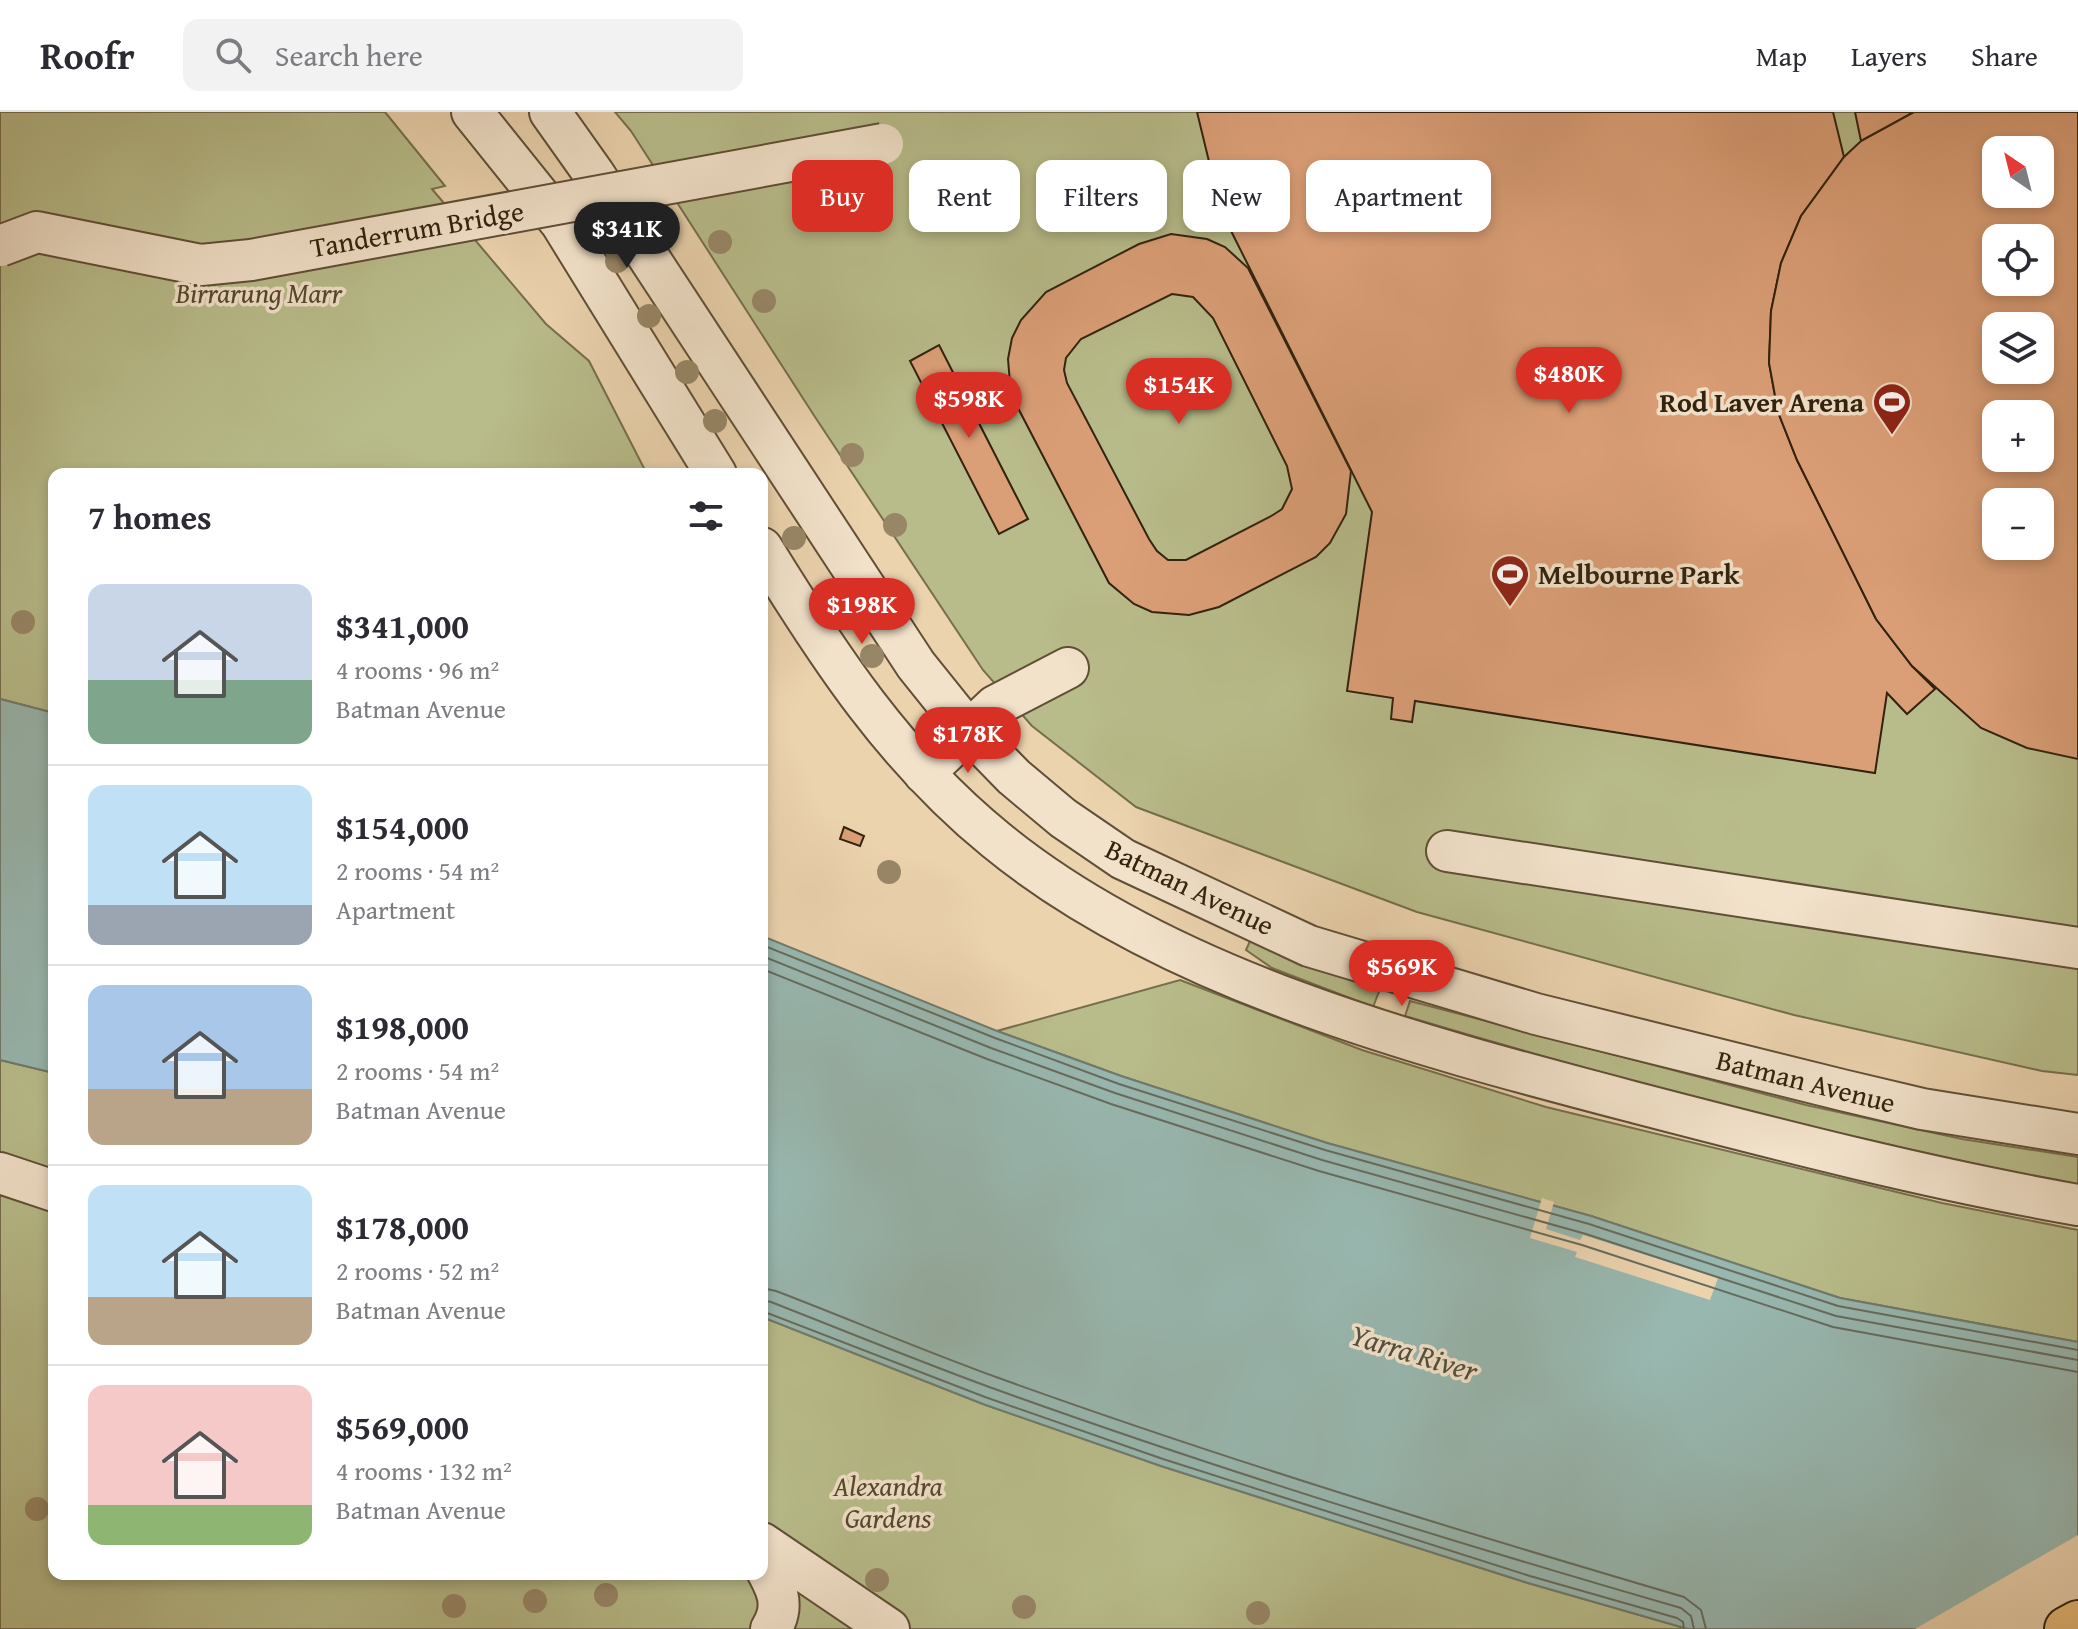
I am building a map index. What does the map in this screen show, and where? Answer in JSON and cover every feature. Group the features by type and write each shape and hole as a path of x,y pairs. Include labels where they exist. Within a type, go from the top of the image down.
{"highway":[{"path":"2067,1629 2078,1623"}],"street":[{"path":"472,112 561,223 712,468"},
{"name":"Batman Avenue","path":"550,112 594,174 916,665 969,731 1014,777 1063,818 1123,859 1309,946 1536,1014 1922,1109 2078,1134"},
{"name":"Tanderrum Bridge","path":"0,246 37,232 201,265 251,260 883,144"},
{"path":"768,557 847,682 924,773 993,839 1050,881 1116,921 1255,985 1368,1027 1557,1082 1710,1122 1983,1187 2078,1205"},
{"path":"924,773 995,706 1068,668"},
{"path":"1447,851 2078,948"},
{"path":"0,1173 48,1189"},
{"path":"768,1547 889,1629"},
{"path":"768,1574 779,1597 778,1616 771,1629"}],"green space":[{"name":"Birrarung Marr","path":"0,112 385,112 445,186 432,189 546,324 589,361 644,468 48,468 48,711 0,699"},
{"name":"Melbourne Park","path":"615,112 2078,112 2078,1075 2042,1071 1794,1015 1417,912 1136,807 1032,726 983,670 631,131"},
{"path":"1250,941 1380,989 1373,1007 1272,968 1246,950"},
{"path":"1180,980 1362,1050 1546,1107 1942,1203 2078,1230 2078,1342 1840,1298 1591,1216 1327,1143 1121,1076 997,1031"},
{"path":"1410,1001 1806,1105 1962,1139 2078,1157 2078,1185 1824,1130 1571,1064 1405,1016"},
{"name":"Alexandra Gardens","path":"0,1060 48,1072 48,1580 768,1580 768,1319 983,1404 1161,1466 1528,1583 1688,1629 0,1629"}],"water":[{"path":"0,699 48,711 48,1072 0,1060"},
{"name":"Yarra River","path":"768,938 997,1031 1121,1076 1327,1143 1591,1216 1840,1298 2078,1342 2078,1629 1688,1629 1528,1583 1161,1466 983,1404 768,1319"}],"pier":[{"path":"1542,1198 1554,1202 1546,1229 1580,1240 1583,1235 1718,1278 1710,1300 1575,1257 1577,1252 1530,1238"},
{"path":"2078,1535 2078,1629 1915,1629"}],"building":[{"path":"1197,112 1833,112 1844,157 1801,216 1781,263 1771,311 1769,363 1778,412 1797,460 1876,619 1912,666 1935,689 1907,714 1887,693 1875,773 1415,701 1412,722 1391,719 1393,698 1347,691 1372,512 1232,232 1290,232 1290,160 1209,160"},
{"path":"1855,112 1914,112 1861,141"},
{"name":"Rod Laver Arena","path":"1914,112 2078,112 2078,759 2027,748 1981,728 1912,666 1876,619 1797,460 1778,412 1769,363 1771,311 1781,263 1801,216 1844,157 1861,141"},
{"path":"1171,234 1207,239 1225,247 1248,268 1351,471 1346,514 1330,543 1316,557 1219,607 1189,615 1152,612 1134,604 1109,583 1018,408 1010,383 1008,359 1012,338 1021,320 1046,292 1139,244","holes":["1172,294 1193,297 1213,318 1287,466 1292,489 1282,509 1273,515 1186,560 1168,560 1149,539 1067,383 1064,370 1066,358 1081,339"]},
{"path":"939,345 1028,519 999,534 910,361"},
{"path":"844,827 864,836 860,846 840,839"}],"place":[{"name":"Rod Laver Arena","path":"1892,436"},
{"name":"Melbourne Park","path":"1510,608"}]}
